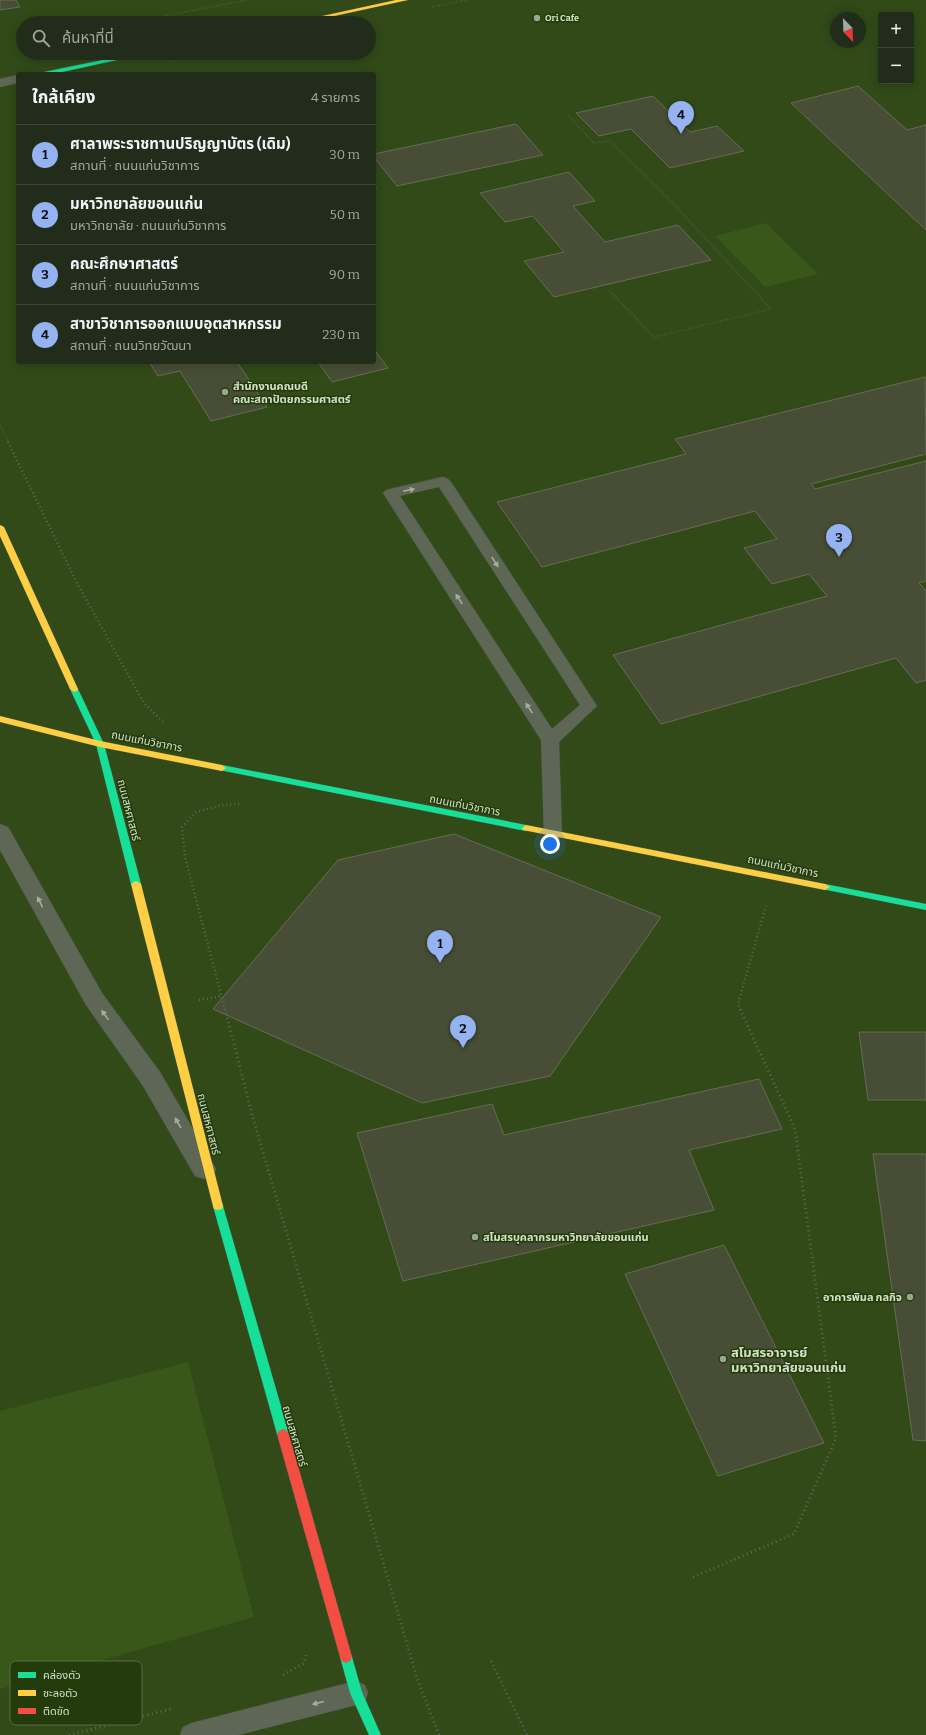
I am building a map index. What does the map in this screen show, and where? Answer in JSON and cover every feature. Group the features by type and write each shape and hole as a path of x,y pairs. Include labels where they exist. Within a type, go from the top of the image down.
{"street":[{"path":"327,16 405,0"},
{"path":"54,72 112,60"},
{"path":"0,83 16,79"},
{"name":"ถนนสหศาสตร์","path":"0,527 100,744 211,1181 356,1693 375,1735"},
{"name":"ถนนแก่นวิชาการ","path":"0,719 100,744 554,835 775,876 926,907"},
{"path":"0,832 30,881 46,914 95,1001 132,1050 165,1099 211,1181"}],"lane":[{"path":"550,740 589,706 443,482 391,494 550,740 554,835"},
{"path":"192,1735 356,1693"}],"path":[{"path":"164,16 246,0"},
{"path":"569,116 594,143 610,141 669,199 771,310 654,336 608,289"},
{"path":"0,425 86,599 144,703 162,723 168,726"},
{"path":"244,803 222,805 196,812 182,826 185,857 258,1134 417,1678 439,1735"},
{"path":"693,1577 794,1534 836,1438 795,1129 738,1004 775,876"},
{"path":"278,1677 304,1663 307,1650"},
{"path":"491,1661 527,1735"},
{"path":"142,1716 175,1708"},
{"path":"69,1735 108,1725"}],"shaded area":[{"path":"0,0 926,0 926,1735 0,1735"},
{"path":"766,223 818,274 765,287 715,236"},
{"path":"188,1362 254,1617 99,1661 10,1661 10,1686 0,1689 0,1411"}],"building":[{"path":"0,0 16,0 20,7 0,10"},
{"path":"858,86 907,130 926,125 926,230 791,103"},
{"path":"653,96 690,132 717,126 744,151 670,168 631,129 599,136 576,113"},
{"path":"516,124 543,155 397,186 376,160 376,154"},
{"path":"569,172 595,201 573,206 605,242 678,225 711,260 554,297 524,261 564,252 533,216 505,222 480,193"},
{"name":"สำนักงานคณบดี คณะสถาปัตยกรรมศาสตร์","path":"376,352 388,368 332,382 319,364 376,364"},
{"name":"สำนักงานคณบดี คณะสถาปัตยกรรมศาสตร์","path":"150,364 238,364 267,407 211,421 180,371 158,376"},
{"path":"925,377 926,454 811,484 815,489 926,461 926,581 919,583 926,591 926,680 916,683 896,658 661,724 613,655 827,596 809,574 772,584 744,548 777,539 755,511 542,567 497,502 686,454 675,439"},
{"path":"454,834 661,917 550,1076 422,1103 213,1009 338,860"},
{"path":"859,1032 926,1032 926,1100 868,1100"},
{"path":"759,1079 782,1129 689,1150 714,1210 403,1281 357,1133 492,1104 504,1135"},
{"name":"อาคารพิมล กลกิจ","path":"873,1154 926,1154 926,1441 913,1440"},
{"name":"สโมสรอาจารย์ มหาวิทยาลัยขอนแก่น","path":"724,1245 824,1443 718,1476 625,1274"}],"traffic: fast":[{"path":"54,72 112,60"},
{"path":"74,689 100,744 136,884"},
{"path":"222,768 526,828"},
{"path":"825,887 926,907"},
{"path":"218,1206 283,1434"},
{"path":"346,1657 356,1693 375,1735"}],"traffic: slow":[{"path":"327,16 405,0"},
{"path":"0,527 74,689"},
{"path":"0,719 100,744 222,768"},
{"path":"526,828 825,887"},
{"path":"136,884 218,1206"}],"traffic: jam":[{"path":"283,1434 346,1657"}],"place":[{"name":"Ori Cafe","path":"537,18"},
{"name":"สาขาวิชาการออกแบบอุตสาหกรรม","path":"681,134"},
{"name":"สำนักงานคณบดี คณะสถาปัตยกรรมศาสตร์","path":"225,392"},
{"name":"คณะศึกษาศาสตร์","path":"839,557"},
{"name":"ศาลาพระราชทานปริญญาบัตร (เดิม)","path":"440,963"},
{"name":"มหาวิทยาลัยขอนแก่น","path":"463,1048"},
{"name":"สโมสรบุคลากรมหาวิทยาลัยขอนแก่น","path":"475,1237"},
{"name":"อาคารพิมล กลกิจ","path":"910,1297"},
{"name":"สโมสรอาจารย์ มหาวิทยาลัยขอนแก่น","path":"723,1359"}]}
